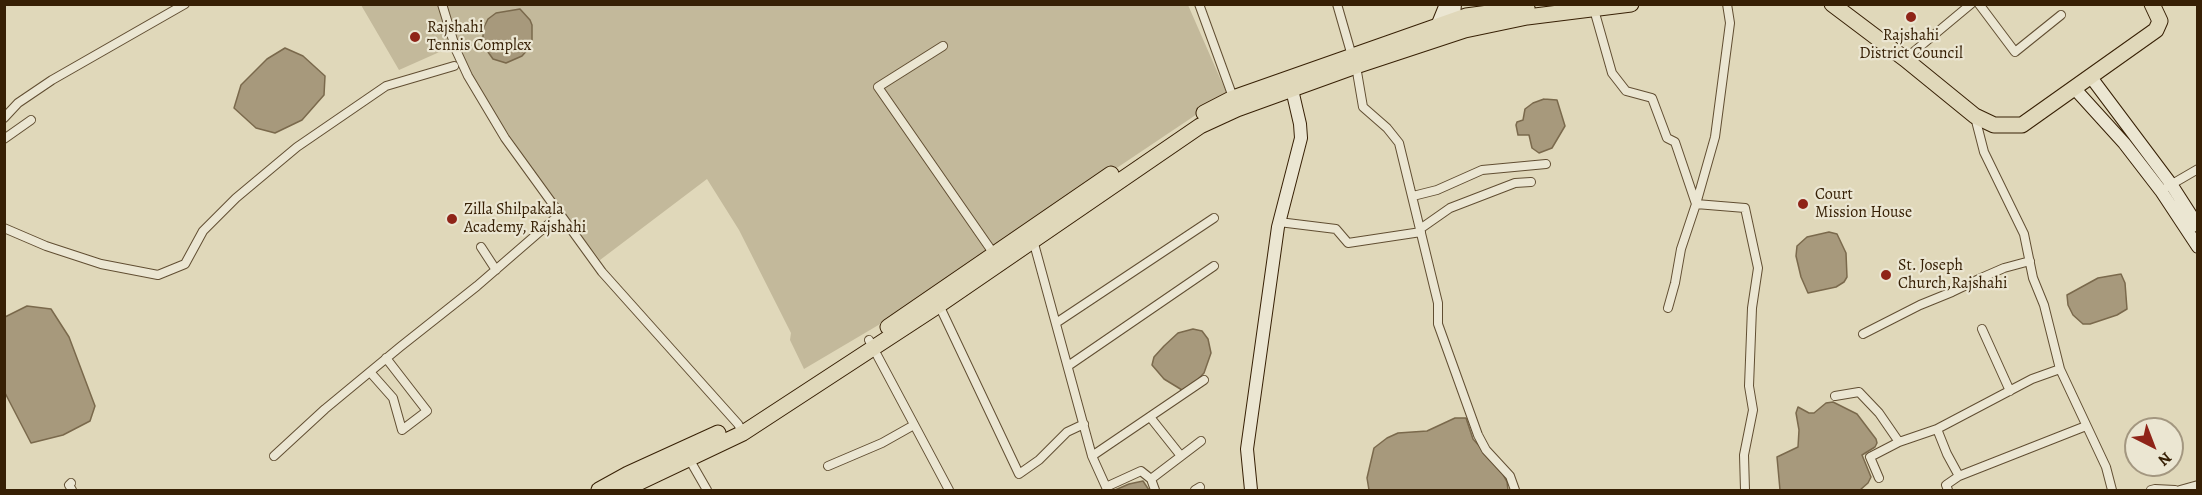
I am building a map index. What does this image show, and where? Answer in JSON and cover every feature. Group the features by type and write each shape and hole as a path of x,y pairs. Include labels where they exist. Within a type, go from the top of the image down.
{"highway":[{"path":"872,344 1189,121 1460,21 1483,9 1553,4"},
{"path":"1354,61 1437,26 1460,21 1527,17 1631,4"},
{"path":"1832,4 1975,116 1994,125 2022,125 2156,30 2160,21 2152,4"},
{"path":"623,490 686,454 740,428 872,344 939,305 996,258 1033,240 1235,104"},
{"path":"599,490 628,474 686,454"}],"street":[{"path":"4,118 18,103 52,80 184,4"},
{"path":"442,4 456,50 468,76 504,138 559,215 617,289 740,428"},
{"path":"1199,4 1235,104"},
{"path":"1337,4 1354,61 1363,107 1387,128 1399,143 1438,303 1438,324 1478,435 1486,450 1510,476 1515,490"},
{"path":"1437,26 1446,4"},
{"path":"1455,4 1460,21"},
{"path":"1668,308 1681,249 1715,137 1730,23 1727,4"},
{"path":"1905,60 1971,4"},
{"path":"1979,4 2015,52 2061,15"},
{"path":"1593,7 1612,73 1626,91 1652,98 1667,138 1675,142 1696,204"},
{"path":"943,46 878,87 996,258"},
{"path":"4,228 46,246 101,264 158,275 185,264 204,231 236,198 297,147 386,86 454,66"},
{"path":"2090,76 2166,188 2198,247"},
{"path":"1251,490 1247,450 1280,222 1301,138 1291,84"},
{"path":"2075,89 2198,226"},
{"path":"1975,116 1984,152 2024,234 2033,278 2044,305 2060,369 2106,467 2112,490"},
{"path":"4,139 31,120"},
{"path":"1413,196 1437,190 1482,170 1546,164"},
{"path":"2166,188 2198,169"},
{"path":"1280,222 1336,229 1348,243 1421,230 1450,208 1515,183 1531,182"},
{"path":"1696,204 1745,208 1758,268 1752,309 1749,386 1753,410 1744,455 1745,490"},
{"path":"274,456 386,358 496,270 559,215"},
{"path":"1056,323 1214,218"},
{"path":"1033,240 1092,456 1106,487 1141,471 1151,479 1155,490"},
{"path":"481,247 496,270"},
{"path":"1863,334 1981,278 2004,268 2030,261"},
{"path":"1068,366 1214,266"},
{"path":"939,305 1019,474 1039,460 1067,432 1084,424"},
{"path":"1982,329 2010,391"},
{"path":"872,344 949,490"},
{"path":"370,372 393,398 402,430 427,411 386,358"},
{"path":"1879,478 1870,457 1899,442 1937,429 2032,379 2060,369"},
{"path":"1092,456 1204,380"},
{"path":"1835,396 1859,392 1879,413 1899,442"},
{"path":"1150,417 1181,456"},
{"path":"828,466 882,443 914,425"},
{"path":"1948,490 1946,485 1959,476 2086,426"},
{"path":"1937,429 1959,476"},
{"path":"1151,479 1201,441"},
{"path":"686,454 707,490"},
{"path":"2151,490 2178,490 2198,485"}],"shaded area":[{"name":"Rajshahi Tennis Complex","path":"361,5 441,5 453,46 399,70"},
{"path":"446,5 1188,5 1227,94 914,304 804,369 790,340 791,333 739,230 707,179 600,260 551,196 486,101 466,66"},
{"path":"520,9 532,25 532,40 529,48 522,56 506,63 493,59 483,45 483,29 488,19 496,13"},
{"path":"285,48 303,56 325,76 324,95 302,120 275,133 256,128 234,108 241,85 267,59"},
{"path":"1544,99 1557,100 1565,126 1552,148 1539,153 1532,148 1529,135 1518,135 1516,125 1517,122 1523,120 1525,109"},
{"path":"1829,232 1837,234 1846,253 1847,277 1836,287 1808,293 1796,256 1797,246 1807,237"},
{"path":"2121,274 2125,283 2127,309 2117,315 2090,324 2083,324 2073,315 2068,305 2067,295 2098,278"},
{"path":"27,306 51,309 69,337 95,406 90,421 63,435 31,443 4,391 5,317"},
{"path":"1193,329 1202,331 1208,339 1211,353 1204,373 1190,388 1182,390 1164,379 1152,365 1154,357 1178,333"},
{"path":"1833,402 1857,414 1876,439 1875,447 1862,455 1871,477 1868,483 1860,490 1780,490 1777,457 1798,447 1799,430 1796,413 1798,407 1814,413 1826,403"},
{"path":"1455,418 1466,418 1473,439 1500,469 1507,482 1508,490 1369,490 1367,478 1374,448 1398,433 1427,431"},
{"path":"1143,481 1149,490 1115,490 1129,484"}],"place":[{"name":"Rajshahi District Council","path":"1911,17"},
{"name":"Rajshahi Tennis Complex","path":"415,37"},
{"name":"Court Mission House","path":"1803,204"},
{"name":"Zilla Shilpakala Academy, Rajshahi","path":"452,219"},
{"name":"St. Joseph Church,Rajshahi","path":"1886,275"}]}
